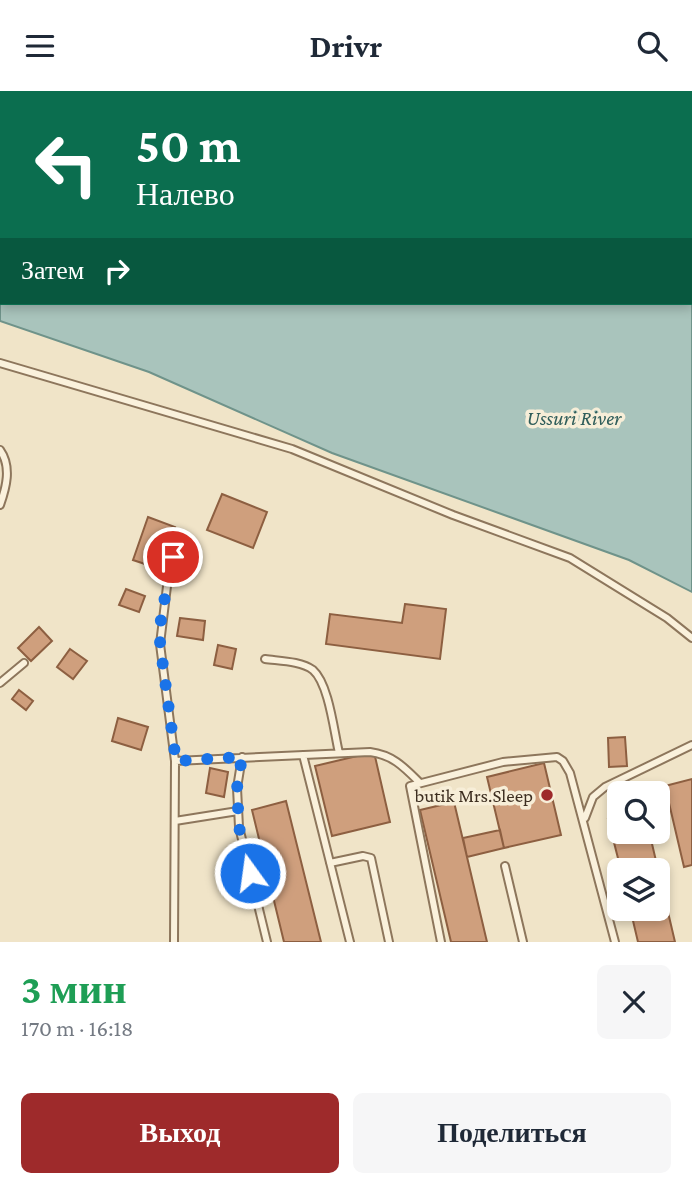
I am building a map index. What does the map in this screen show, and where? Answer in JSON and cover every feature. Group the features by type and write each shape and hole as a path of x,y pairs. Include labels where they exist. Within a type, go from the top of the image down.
{"lane":[{"path":"0,363 292,449 453,515 570,558 667,618 692,638"},
{"path":"0,450 7,466 6,488 0,505"},
{"path":"174,942 176,761 160,644 168,578 179,536"},
{"path":"265,659 301,664 312,670 327,698 339,753"},
{"path":"0,683 24,663"},
{"path":"584,820 593,797 605,787 692,745"},
{"path":"176,761 339,753 385,754 399,761 420,783"},
{"path":"303,755 350,942"},
{"path":"242,757 237,788 239,827 267,942"},
{"path":"441,942 410,786 503,762 557,757 563,761 570,773 615,942"},
{"path":"175,821 238,811"},
{"path":"330,863 363,856 371,858 389,942"},
{"path":"505,866 523,942"}],"water":[{"name":"Ussuri River","path":"0,305 692,305 692,592 629,560 332,453 149,372 0,321"}],"building":[{"path":"222,494 267,512 253,548 207,530"},
{"path":"148,517 175,527 160,569 133,560"},
{"path":"126,589 145,596 139,612 119,605"},
{"path":"405,604 446,609 440,659 326,644 330,614 402,623"},
{"path":"180,618 205,621 203,640 177,636"},
{"path":"39,627 52,641 31,661 18,648"},
{"path":"218,645 236,649 232,669 214,665"},
{"path":"70,649 87,661 73,679 57,667"},
{"path":"19,690 33,701 26,710 12,699"},
{"path":"118,718 148,727 141,750 112,741"},
{"path":"625,737 627,766 609,767 608,738"},
{"path":"374,752 390,822 332,836 315,766"},
{"path":"544,763 561,835 504,848 487,777"},
{"path":"210,768 228,772 224,797 206,793"},
{"path":"692,779 692,865 684,867 670,807 670,785"},
{"path":"286,801 321,942 284,942 252,810"},
{"path":"454,802 487,942 451,942 420,810"},
{"path":"500,830 504,848 467,857 463,838"},
{"path":"614,844 652,844 655,858 618,858"},
{"path":"633,921 670,921 675,942 638,942"}],"place":[{"name":"butik Mrs.Sleep","path":"547,795"}],"route":[{"path":"173,557 161,617 160,644 176,761 242,757 237,788 239,827 250,873"}]}
